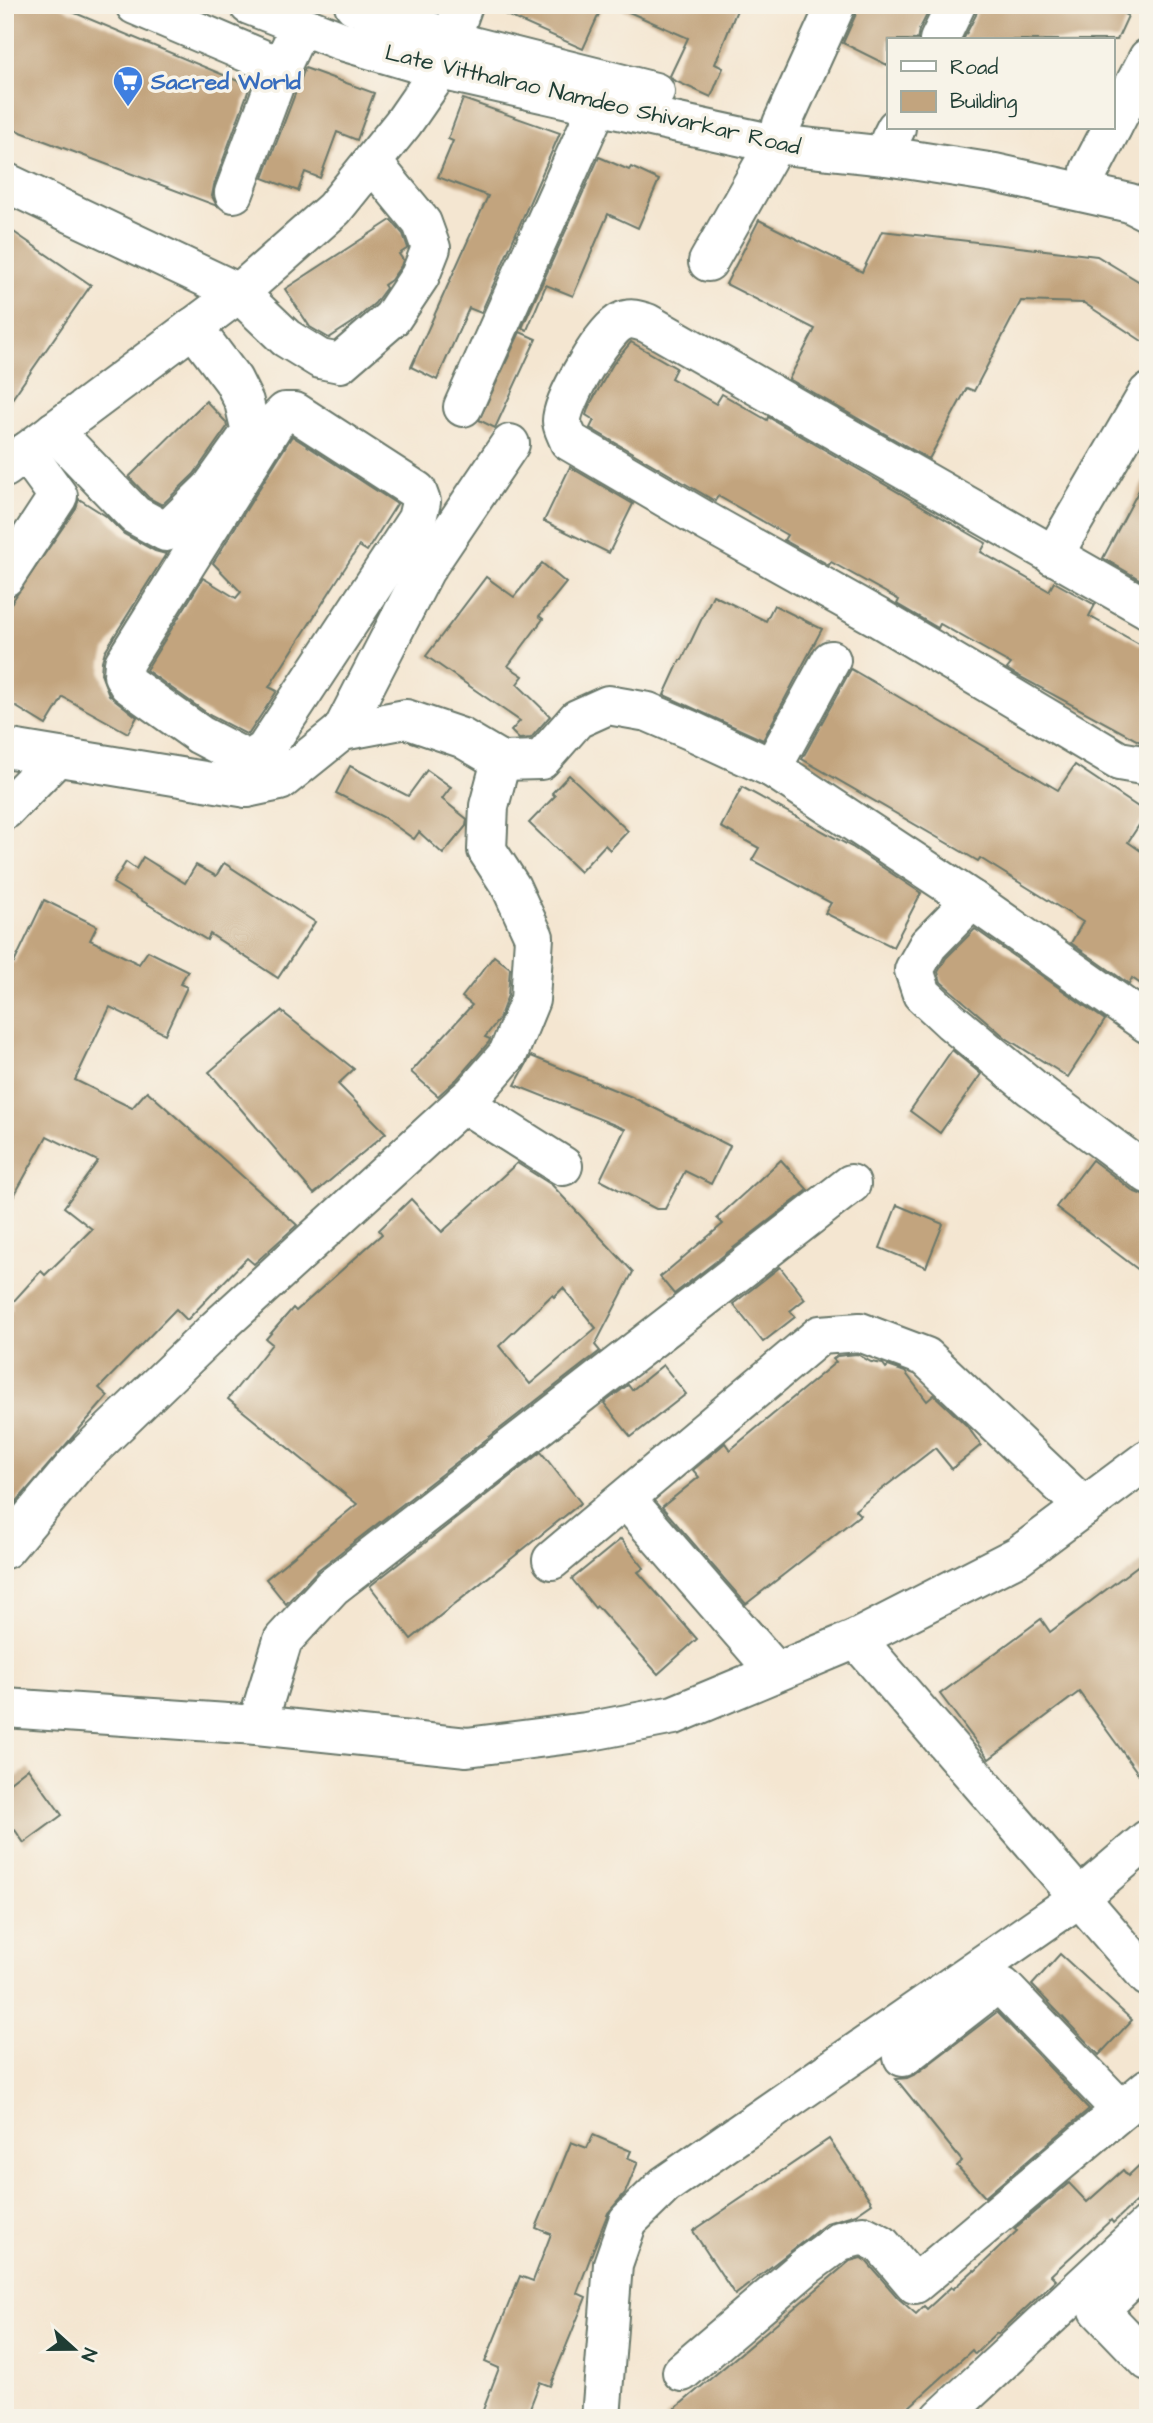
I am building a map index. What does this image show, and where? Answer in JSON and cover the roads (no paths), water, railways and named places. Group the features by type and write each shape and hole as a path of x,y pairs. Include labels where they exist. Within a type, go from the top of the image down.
{"street":[{"path":"135,5 281,67"},
{"name":"Late Vitthalrao Namdeo Shivarkar Road","path":"249,5 339,40 452,38 598,106 778,134 886,156 995,173 1130,203 1148,212"},
{"name":"Late Vitthalrao Namdeo Shivarkar Road","path":"354,5 452,38 764,121 778,134 893,134 1045,158 1148,182"},
{"path":"708,262 778,134 836,5"},
{"path":"940,38 956,5"},
{"path":"234,193 281,67 301,25"},
{"path":"29,450 239,293 334,209 404,122 452,38"},
{"path":"1114,123 1148,58"},
{"path":"463,407 598,106"},
{"path":"1090,170 1110,130"},
{"path":"5,182 239,293 286,338 320,359 340,363 392,318 420,276 431,248 422,223 372,162"},
{"path":"1148,609 647,323 633,318 618,323 588,361 566,401 561,422 569,441 877,617 1119,761 1148,766"},
{"path":"29,450 166,533 211,488 251,432 244,402 233,380 193,327"},
{"path":"1054,556 1148,393"},
{"path":"247,788 265,750 417,519 421,502 417,491 295,412 285,412 276,421 124,663 123,675 128,684 200,735 244,758 254,757 265,750"},
{"path":"5,748 247,788 280,781 342,731 425,570 510,444"},
{"path":"5,577 58,496 29,450"},
{"path":"772,768 831,660"},
{"path":"342,731 406,719 462,738 501,761 541,760 577,719 608,705 648,712 772,768 972,900 1148,1024"},
{"path":"5,810 57,757"},
{"path":"5,1549 77,1463 217,1328 463,1102 508,1054 530,1000 534,937 511,887 487,850 489,806 501,761"},
{"path":"972,900 928,945 914,970 922,994 1032,1088 1148,1174"},
{"path":"463,1102 562,1166"},
{"path":"257,1725 284,1640 332,1587 851,1184"},
{"path":"552,1560 820,1335 860,1332 926,1357 1084,1507"},
{"path":"5,1708 257,1725 467,1747 586,1732 674,1715 856,1639 1018,1556 1148,1459"},
{"path":"625,1499 776,1672"},
{"path":"856,1639 1148,1977"},
{"path":"601,2418 612,2264 628,2221 665,2185 1079,1898 1148,1839"},
{"path":"682,2372 805,2267 840,2241 863,2235 881,2244 915,2284 1135,2099 1003,1987 988,1991 903,2057"},
{"path":"941,2418 1148,2225"},
{"path":"1148,2263 1099,2310 1148,2361"},
{"path":"972,2418 1003,2390"}],"place":[{"name":"Sacred World","path":"128,108"}]}
